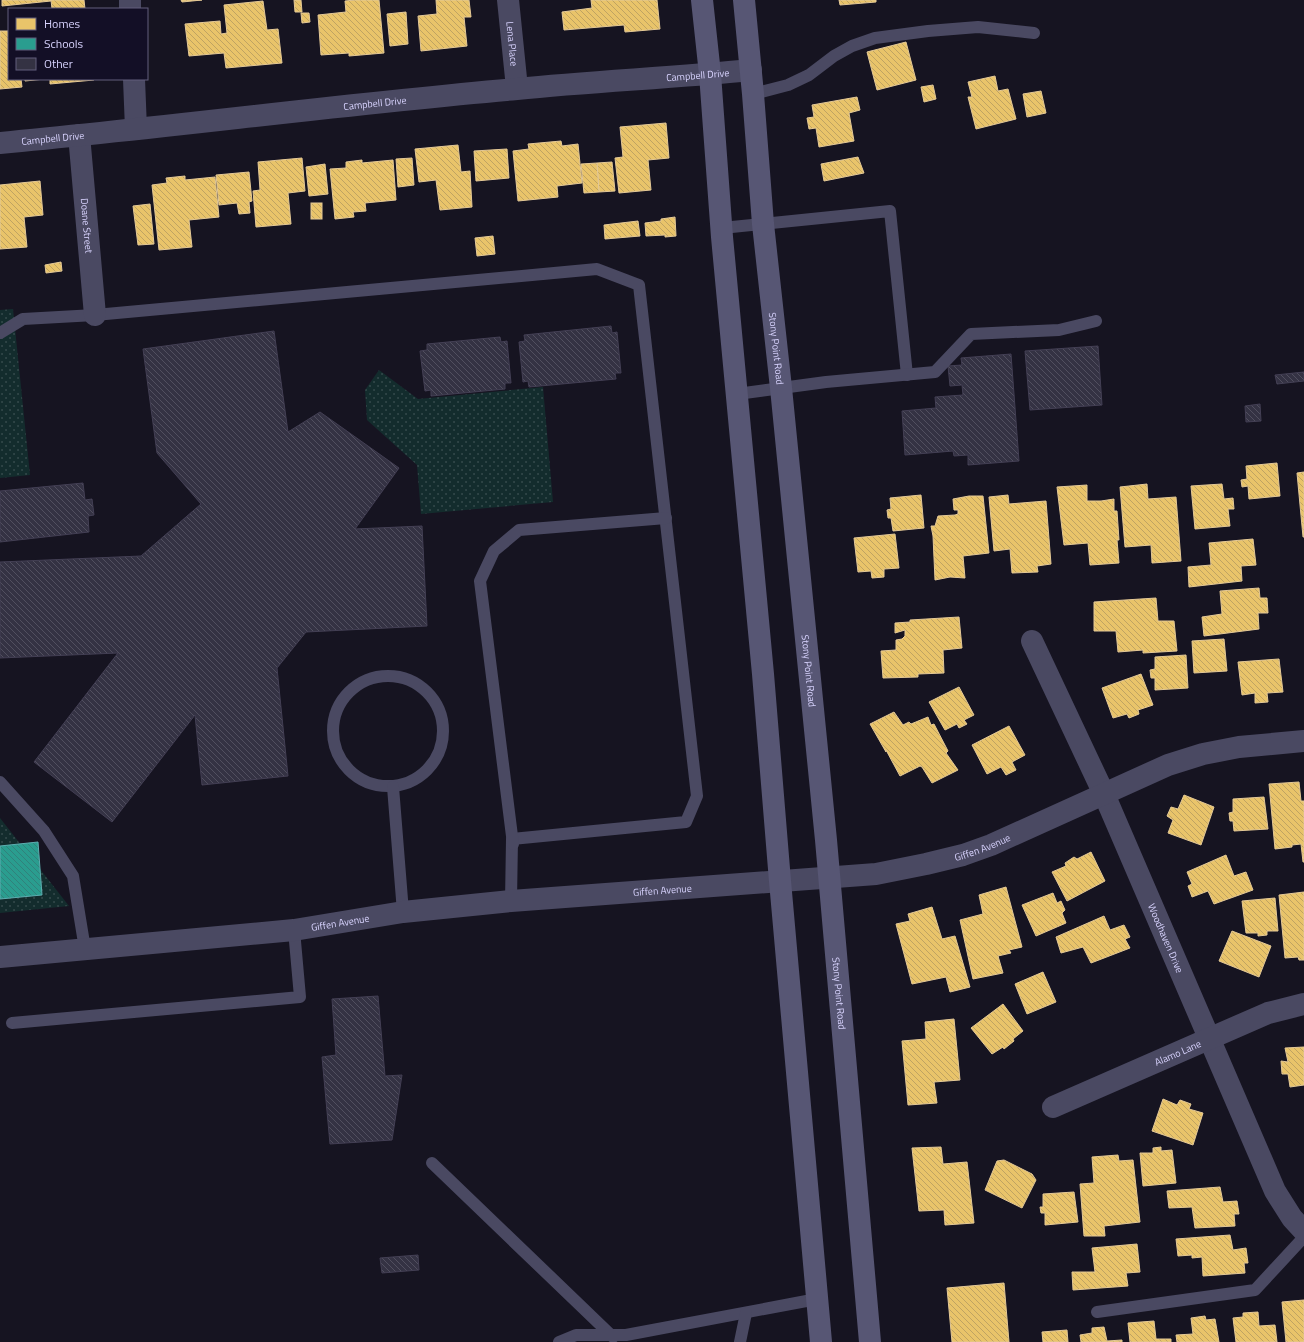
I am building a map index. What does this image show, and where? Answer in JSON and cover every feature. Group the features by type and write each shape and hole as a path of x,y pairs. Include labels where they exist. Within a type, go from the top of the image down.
{"main road":[{"path":"702,0 710,74 722,228 738,394 821,1342"},
{"name":"Stony Point Road","path":"744,0 763,224 781,388 829,878 870,1342"}],"street":[{"name":"Lena Place","path":"508,0 517,88"},
{"name":"Campbell Drive","path":"0,142 517,88 751,70"},
{"path":"134,80 136,129"},
{"name":"Doane Street","path":"78,135 95,315"},
{"name":"Woodhaven Drive","path":"1032,641 1104,794 1275,1191 1292,1218 1304,1231"},
{"name":"Giffen Avenue","path":"0,957 294,930 403,912 511,901 876,874 962,855 991,845 1168,765 1203,754 1239,747 1304,741"},
{"name":"Alamo Lane","path":"1053,1107 1268,1013 1304,1004"}],"lane":[{"path":"753,94 788,85 808,75 834,56 852,46 875,38 928,31 978,27 1034,34"},
{"path":"722,228 890,211 907,375"},
{"path":"0,333 23,319 95,315 597,270 639,285 697,796 686,822 512,839 511,901"},
{"path":"738,394 826,382 935,372 971,334 1059,330 1096,321"},
{"path":"513,844 480,581 491,557 494,552 519,530 666,518"},
{"path":"382,676 404,678 423,688 437,705 444,726 441,747 431,766 414,780 393,787 371,785 352,774 338,758 332,737 334,715 344,696 361,682 382,676"},
{"path":"0,782 44,831 73,876 85,949"},
{"path":"393,787 403,912"},
{"path":"12,1023 300,997 294,930"},
{"path":"432,1163 614,1338"},
{"path":"1097,1312 1255,1290 1304,1237"},
{"path":"559,1342 576,1334 614,1338 817,1299"},
{"path":"740,1342 746,1313"}],"green space":[{"path":"13,309 30,475 0,478 0,310"},
{"path":"379,370 418,399 543,387 553,502 421,514 417,465 367,420 365,390"},
{"path":"0,818 69,906 0,913"}],"building: Homes":[{"path":"2,0 51,0 51,1 2,6"},
{"path":"51,0 84,0 85,8 52,8"},
{"path":"181,0 202,0 182,2"},
{"path":"294,0 301,0 302,12 295,12"},
{"path":"379,0 384,53 349,56 349,53 321,55 318,15 346,12 345,1"},
{"path":"436,0 469,0 471,17 464,17 467,46 421,51 418,16 437,14"},
{"path":"591,0 657,0 660,29 625,32 624,25 564,30 562,12 592,8"},
{"path":"839,0 876,0 876,2 840,5"},
{"path":"263,1 267,30 278,29 282,63 226,68 224,53 189,56 185,24 220,21 221,34 227,33 224,5"},
{"path":"406,12 408,44 390,46 387,14"},
{"path":"301,13 309,13 310,22 302,23"},
{"path":"0,31 8,31 8,80 21,80 22,87 0,89"},
{"path":"906,42 916,80 877,90 867,52"},
{"path":"995,76 998,91 1008,89 1016,119 976,129 968,97 972,97 968,82"},
{"path":"50,80 94,80 50,84"},
{"path":"933,85 936,99 924,102 921,87"},
{"path":"1041,91 1046,113 1027,117 1023,94"},
{"path":"857,97 860,110 849,113 854,141 819,147 816,128 809,129 807,118 814,117 812,105"},
{"path":"666,123 669,158 648,160 651,190 619,193 615,158 623,157 620,127"},
{"path":"561,141 562,146 578,144 582,183 557,186 558,197 518,201 513,151 529,149 528,144"},
{"path":"458,145 461,172 470,171 472,207 440,210 436,180 419,182 415,149"},
{"path":"507,149 509,178 476,181 474,151"},
{"path":"858,157 864,173 824,181 821,164"},
{"path":"302,158 305,191 288,193 291,224 256,227 253,191 260,190 258,162"},
{"path":"412,158 414,185 398,187 396,159"},
{"path":"362,160 362,163 393,160 396,200 365,203 366,211 353,212 354,217 335,219 330,169 346,168 346,162"},
{"path":"612,162 615,191 599,192 597,163"},
{"path":"597,163 599,192 584,193 581,164"},
{"path":"325,164 328,194 309,196 306,167"},
{"path":"249,172 252,201 249,202 250,213 239,214 237,203 219,205 216,175"},
{"path":"185,176 185,180 215,177 219,217 189,220 192,247 159,250 152,185 167,183 166,178"},
{"path":"40,181 43,215 24,217 27,247 0,249 0,185"},
{"path":"311,203 322,203 322,219 311,219"},
{"path":"150,204 154,244 138,245 133,206"},
{"path":"675,217 676,236 646,236 645,223"},
{"path":"638,221 640,236 605,239 604,225"},
{"path":"493,236 495,254 477,256 475,238"},
{"path":"61,262 62,271 46,273 45,265"},
{"path":"1277,463 1280,496 1249,499 1248,486 1242,487 1241,480 1247,479 1246,466"},
{"path":"1304,472 1304,537 1303,537 1297,473"},
{"path":"1147,484 1148,499 1176,497 1181,561 1152,563 1151,545 1125,547 1120,487"},
{"path":"1222,484 1224,499 1233,498 1234,509 1228,509 1230,526 1195,529 1191,486"},
{"path":"1087,485 1087,501 1114,499 1114,511 1117,511 1119,563 1090,565 1088,543 1064,545 1057,487"},
{"path":"921,495 924,528 893,531 891,518 888,518 887,510 891,509 890,498"},
{"path":"1008,495 1009,504 1046,501 1051,564 1037,566 1038,572 1012,573 1010,549 994,551 989,497"},
{"path":"969,496 983,496 989,553 963,556 965,578 950,577 935,580 933,536 931,526 935,526 938,516 958,514 958,510 954,510 953,499"},
{"path":"895,534 899,568 884,569 884,577 872,578 871,571 858,572 854,538"},
{"path":"1253,539 1256,565 1241,566 1242,581 1189,587 1188,567 1211,565 1209,543"},
{"path":"1259,588 1260,598 1267,598 1268,613 1258,613 1259,629 1204,636 1202,617 1222,614 1220,591"},
{"path":"1156,598 1158,621 1174,621 1177,651 1143,653 1143,650 1118,652 1116,631 1094,631 1094,602"},
{"path":"959,617 962,648 943,650 944,673 918,674 918,677 883,678 881,651 896,650 896,640 902,639 905,636 905,630 895,633 895,623 910,622 910,620"},
{"path":"1224,639 1227,671 1194,673 1192,641"},
{"path":"1186,655 1188,688 1155,690 1155,678 1151,678 1150,670 1155,669 1155,657"},
{"path":"1279,659 1283,692 1267,693 1268,702 1255,703 1255,693 1242,695 1238,662"},
{"path":"1141,674 1153,705 1138,710 1139,714 1129,718 1127,714 1113,718 1102,688"},
{"path":"959,687 974,715 964,720 967,724 959,728 957,724 945,730 929,702"},
{"path":"894,712 903,725 909,722 911,724 928,717 931,725 934,724 948,751 946,753 958,770 932,783 920,766 900,776 870,724"},
{"path":"1009,726 1025,755 1012,762 1016,770 1006,775 1001,767 987,774 972,745"},
{"path":"1299,782 1301,801 1304,801 1304,862 1301,844 1292,845 1292,847 1275,849 1269,784"},
{"path":"1184,795 1214,807 1201,845 1168,833 1173,820 1167,816 1171,807 1178,809"},
{"path":"1264,797 1268,829 1234,831 1233,821 1230,821 1229,813 1233,812 1233,799"},
{"path":"1091,852 1105,881 1067,901 1052,872 1066,866 1065,863 1074,857 1077,859"},
{"path":"1226,855 1234,876 1246,872 1253,890 1214,904 1208,891 1192,897 1188,886 1192,884 1187,872"},
{"path":"1006,887 1022,947 1009,950 1011,953 998,956 1003,973 973,979 960,920 983,914 979,895"},
{"path":"1304,892 1304,960 1299,960 1298,957 1285,958 1279,895"},
{"path":"1053,893 1057,903 1061,901 1065,910 1062,913 1066,923 1036,936 1022,905"},
{"path":"1275,898 1278,931 1267,931 1267,935 1258,936 1258,933 1246,933 1242,901"},
{"path":"932,907 942,939 955,936 970,987 950,992 946,977 912,984 896,924 910,921 908,914"},
{"path":"1104,916 1110,930 1124,925 1130,937 1125,939 1130,948 1091,963 1083,947 1061,953 1056,937"},
{"path":"1232,931 1271,946 1259,977 1219,961"},
{"path":"1043,972 1056,1002 1027,1014 1015,984"},
{"path":"1003,1004 1023,1031 1004,1049 1003,1047 992,1054 971,1028"},
{"path":"954,1019 960,1080 934,1082 937,1103 908,1105 902,1041 926,1039 925,1022"},
{"path":"1304,1047 1304,1085 1290,1087 1288,1074 1282,1074 1281,1061 1288,1062 1285,1048"},
{"path":"1163,1099 1177,1105 1180,1100 1191,1104 1189,1109 1203,1113 1193,1145 1152,1131"},
{"path":"941,1147 943,1164 967,1162 974,1223 945,1225 944,1210 919,1211 912,1148"},
{"path":"1161,1147 1161,1151 1172,1150 1176,1183 1143,1186 1140,1153 1153,1153 1153,1148"},
{"path":"1118,1155 1119,1161 1133,1160 1140,1222 1104,1226 1105,1236 1084,1236 1080,1184 1094,1183 1092,1157"},
{"path":"1004,1160 1032,1174 1036,1180 1022,1208 985,1190 997,1161"},
{"path":"1220,1187 1223,1202 1237,1201 1239,1214 1234,1214 1235,1226 1195,1228 1192,1207 1169,1208 1167,1191"},
{"path":"1074,1192 1078,1222 1045,1225 1045,1213 1041,1213 1040,1207 1043,1207 1043,1194"},
{"path":"1230,1235 1233,1250 1246,1248 1248,1263 1244,1263 1245,1273 1203,1276 1202,1257 1192,1258 1192,1255 1178,1256 1176,1239"},
{"path":"1137,1244 1140,1272 1126,1273 1128,1286 1073,1290 1072,1272 1095,1272 1092,1248"},
{"path":"1004,1283 1009,1342 952,1342 947,1288"},
{"path":"1304,1300 1304,1342 1286,1342 1282,1302"},
{"path":"1258,1312 1259,1326 1275,1325 1277,1342 1236,1342 1233,1318 1243,1317 1243,1313"},
{"path":"1205,1316 1206,1320 1215,1319 1219,1342 1177,1342 1176,1335 1193,1334 1191,1318"},
{"path":"1154,1321 1156,1339 1171,1339 1171,1342 1130,1342 1128,1323"},
{"path":"1104,1327 1107,1341 1122,1340 1122,1342 1081,1342 1080,1335 1092,1333 1092,1328"},
{"path":"1067,1330 1068,1342 1043,1342 1042,1332"}],"building: Schools":[{"path":"38,842 42,895 0,899 0,846"}],"building: Other":[{"path":"611,326 612,333 617,332 621,373 615,373 616,379 529,387 528,381 523,382 519,342 525,341 524,335"},
{"path":"274,331 288,432 320,412 399,468 355,529 422,526 427,626 306,632 277,668 288,776 202,785 195,715 112,822 34,762 118,653 0,658 0,562 141,556 201,504 157,453 143,349"},
{"path":"500,337 501,342 507,341 511,383 505,383 505,389 431,396 431,390 425,391 420,351 427,350 427,344"},
{"path":"1098,346 1102,405 1030,410 1025,351"},
{"path":"1011,354 1019,461 968,465 968,455 954,456 953,451 905,455 902,411 936,408 935,397 963,395 962,385 950,386 948,366 962,365 961,358"},
{"path":"1304,372 1304,381 1277,384 1275,375"},
{"path":"1260,404 1261,421 1246,422 1245,406"},
{"path":"83,483 85,500 92,499 94,515 88,516 89,532 0,542 0,491"},
{"path":"378,996 385,1076 402,1075 392,1140 330,1144 322,1057 336,1055 332,999"},
{"path":"418,1255 419,1270 382,1273 380,1258"}]}
